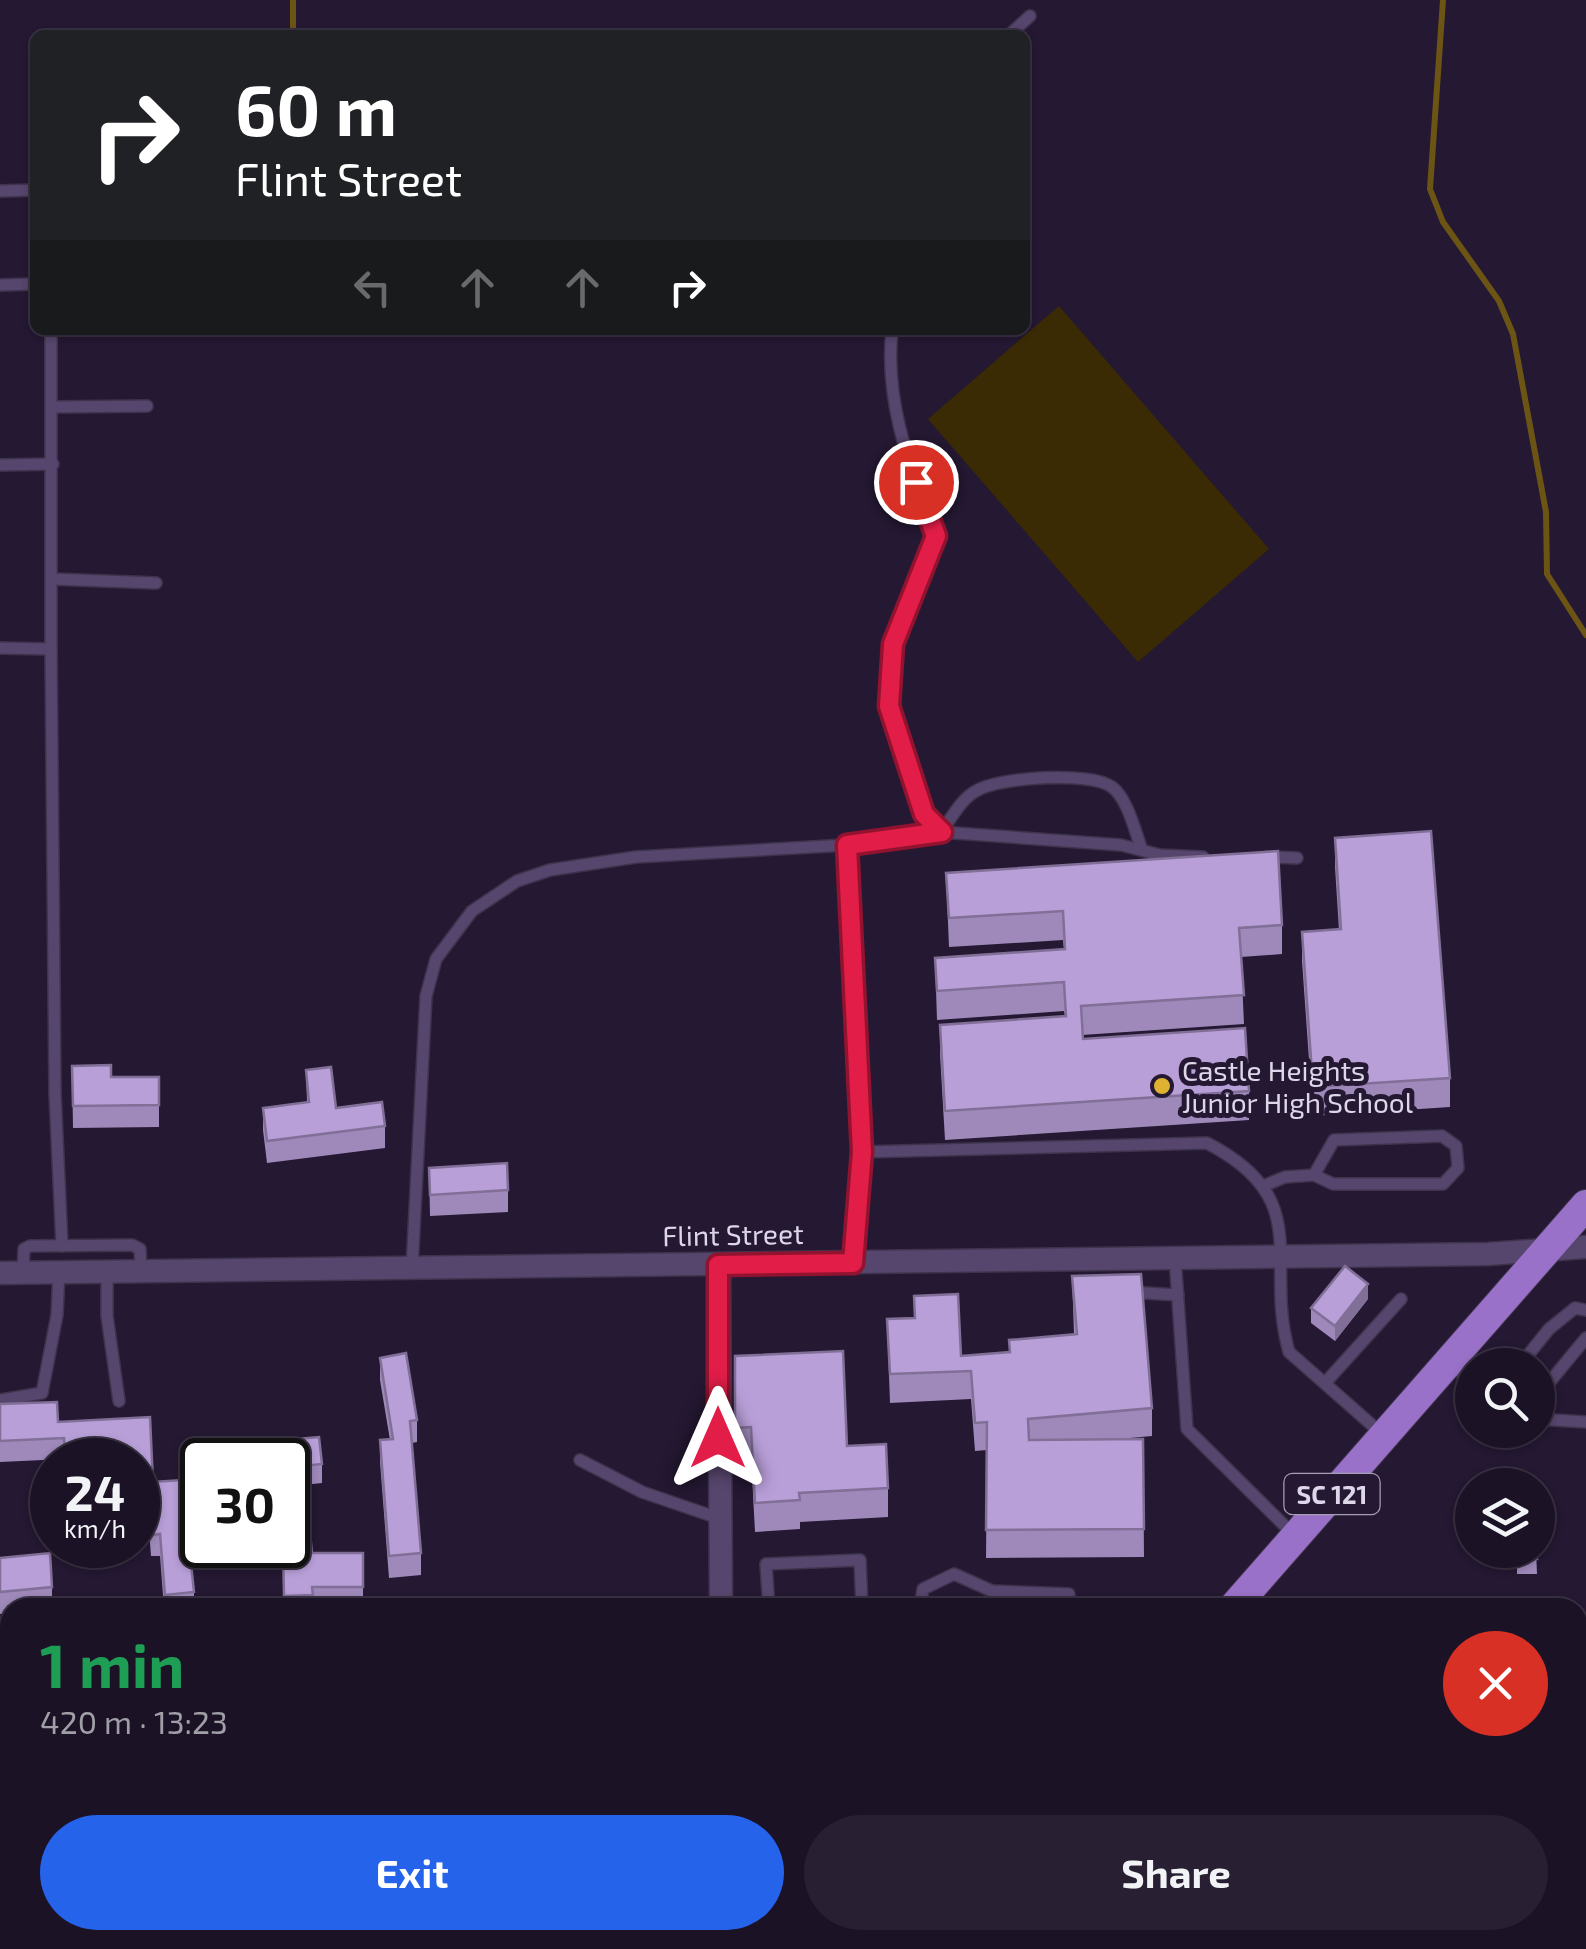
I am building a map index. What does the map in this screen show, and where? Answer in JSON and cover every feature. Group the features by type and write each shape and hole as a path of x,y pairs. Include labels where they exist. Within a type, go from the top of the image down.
{"highway":[{"name":"SC 121","path":"1241,1598 1586,1205"}],"street":[{"name":"Flint Street","path":"12,1273 853,1263 1098,1267 1175,1258 1586,1247"},
{"path":"718,1265 721,1598"}],"lane":[{"path":"1015,30 1030,16"},
{"path":"0,190 30,190"},
{"path":"0,284 30,284"},
{"path":"52,335 55,1093 62,1246"},
{"path":"892,335 888,370 905,455 936,536 893,644 889,706 924,814 942,832"},
{"path":"54,407 147,406"},
{"path":"0,466 53,464"},
{"path":"52,580 156,583"},
{"path":"0,648 51,649"},
{"path":"942,832 968,797 994,783 1089,780 1111,786 1121,796 1142,850"},
{"path":"412,1268 426,996 436,959 472,911 517,881 550,870 636,857 847,845 942,832 1142,850 1160,855 1224,857"},
{"path":"847,845 862,1152 853,1263"},
{"path":"1261,858 1298,858"},
{"path":"1263,1186 1284,1177 1314,1175 1333,1184 1443,1184 1458,1168 1456,1146 1442,1136 1334,1140 1314,1175"},
{"path":"862,1152 1207,1143 1242,1162 1263,1186 1279,1223 1284,1335 1289,1352 1384,1436"},
{"path":"12,1273 26,1247 62,1246 138,1246 141,1272"},
{"path":"92,1247 120,1401"},
{"path":"1175,1258 1186,1429 1295,1536"},
{"path":"0,1400 42,1393 57,1315 59,1272"},
{"path":"1120,1291 1178,1295"},
{"path":"1324,1383 1401,1299"},
{"path":"1534,1348 1549,1329 1575,1308 1586,1310"},
{"path":"1555,1376 1586,1338"},
{"path":"1448,1362 1455,1368"},
{"path":"1555,1421 1586,1422"},
{"path":"580,1460 642,1492 718,1518"},
{"path":"768,1598 766,1564 860,1560 862,1598"},
{"path":"922,1598 923,1589 954,1574 992,1591 1069,1594 1069,1598"}],"shaded area":[{"path":"1059,306 1269,549 1138,662 928,419 1030,335"}],"building":[{"path":"1431,831 1450,1078 1313,1087 1302,932 1341,929 1335,838"},
{"path":"1278,851 1282,925 1239,928 1244,995 1081,1006 1083,1039 1245,1028 1249,1091 945,1111 940,1025 1066,1016 1064,982 937,991 935,958 1065,949 1063,911 949,918 946,873"},
{"path":"111,1065 111,1077 159,1077 159,1105 73,1106 72,1066"},
{"path":"331,1067 336,1108 382,1102 385,1126 267,1141 263,1108 309,1102 306,1070"},
{"path":"507,1163 508,1190 430,1195 429,1168"},
{"path":"1345,1266 1368,1284 1335,1326 1311,1308"},
{"path":"1141,1274 1152,1408 1028,1419 1029,1440 1143,1439 1144,1529 986,1530 987,1422 975,1423 971,1371 890,1374 887,1319 915,1318 914,1296 958,1294 961,1356 1010,1352 1009,1340 1077,1334 1072,1276"},
{"path":"843,1351 847,1446 886,1444 888,1488 799,1493 800,1500 755,1503 751,1427 735,1428 735,1356"},
{"path":"406,1353 417,1420 410,1421 421,1553 389,1556 380,1440 393,1439 380,1358"},
{"path":"57,1402 58,1422 150,1417 151,1438 0,1441 0,1404"},
{"path":"319,1437 322,1464 310,1465 308,1438"},
{"path":"180,1480 180,1568 191,1568 194,1592 165,1595 160,1482"},
{"path":"310,1543 312,1553 363,1553 363,1587 312,1587 313,1595 284,1596 283,1568 310,1568"},
{"path":"30,1555 30,1568 51,1568 52,1587 0,1592 0,1558"}],"waterway":[{"path":"293,0 293,30"},
{"path":"1443,0 1430,189 1443,222 1499,301 1513,334 1546,512 1547,574 1586,635"}],"place":[{"name":"Castle Heights Junior High School","path":"1162,1086"}],"route":[{"path":"718,1438 718,1265 853,1263 862,1152 847,845 942,832 924,814 889,706 893,644 936,536 916,482"}]}
